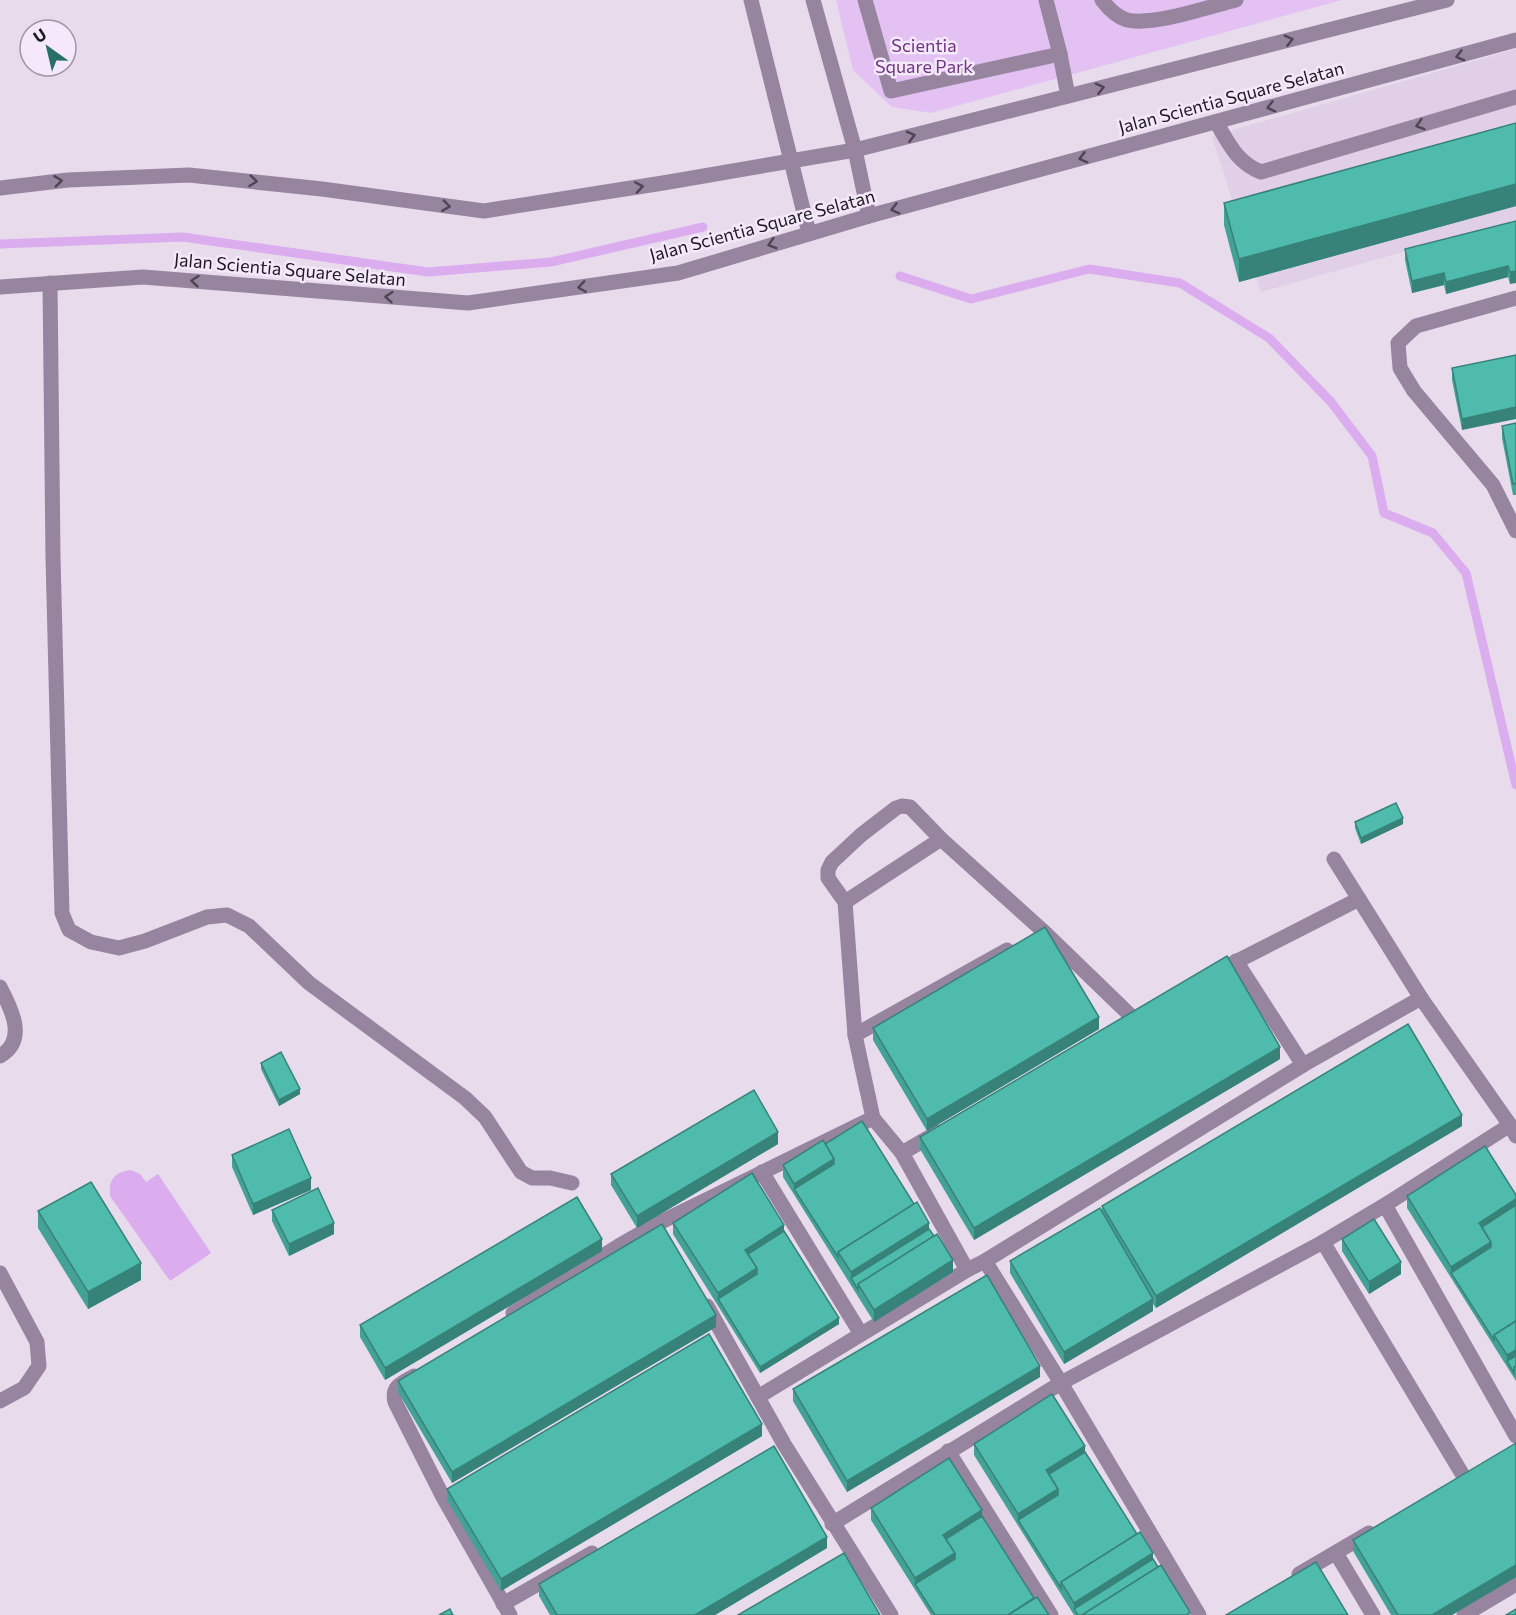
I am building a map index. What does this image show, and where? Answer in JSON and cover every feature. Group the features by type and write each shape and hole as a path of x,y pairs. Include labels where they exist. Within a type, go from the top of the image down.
{"street":[{"path":"752,0 809,232"},
{"path":"813,0 855,150 869,216"},
{"path":"865,0 891,91 1060,54"},
{"path":"1046,0 1068,96"},
{"path":"1102,0 1109,9 1125,20 1148,22 1236,0"},
{"path":"0,188 68,180 189,174 484,211 855,150 1447,0"},
{"name":"Jalan Scientia Square Selatan","path":"0,287 143,277 468,303 678,273 809,232 1516,40"},
{"path":"1216,122 1239,160 1248,167 1261,172 1516,97"},
{"path":"51,283 53,557 62,913 69,930 91,942 118,948 145,941 207,917 227,915 249,926 309,983 465,1098 485,1117 521,1172 532,1178 550,1178 572,1184"},
{"path":"1516,298 1416,326 1398,343 1400,368 1414,391 1511,507 1516,531"},
{"path":"967,1270 902,1153 873,1118 855,1035 845,902 828,878 828,870 832,862 861,835 896,808 910,807 1032,936 1134,1019"},
{"path":"845,902 941,840"},
{"path":"832,1524 1061,1383 1323,1242 1513,1130 1421,998 1334,860"},
{"path":"1206,978 1359,899"},
{"path":"855,1035 1032,936"},
{"path":"1236,961 1303,1065"},
{"path":"0,987 11,1008 17,1030 4,1053"},
{"path":"758,1398 1303,1065 1421,998"},
{"path":"503,1319 620,1245 662,1228 762,1172 873,1118"},
{"path":"902,1153 952,1124"},
{"path":"762,1172 861,1334"},
{"path":"1385,1205 1516,1436"},
{"path":"1323,1242 1464,1478"},
{"path":"985,1261 1061,1383 1199,1615"},
{"path":"0,1273 37,1342 39,1366 24,1388 0,1401"},
{"path":"699,1293 716,1336 758,1398 779,1447 832,1524 846,1555 891,1615"},
{"path":"426,1368 397,1386 394,1396 448,1494 506,1610 607,1545"},
{"path":"948,1451 1051,1615"},
{"path":"1287,1581 1385,1524"},
{"path":"1336,1552 1373,1615"},
{"path":"1464,1615 1516,1584"}],"shaded area":[{"path":"1516,49 1516,220 1261,292 1212,136"},
{"path":"131,1170 140,1174 146,1182 158,1174 211,1253 170,1281 110,1196 110,1185 114,1177"}],"green space":[{"name":"Scientia Square Park","path":"836,0 1342,0 931,113 892,107 853,70"}],"building":[{"path":"1516,123 1516,184 1239,259 1224,203"},
{"path":"1516,221 1516,271 1510,272 1508,266 1446,282 1444,273 1412,281 1405,249"},
{"path":"1516,355 1516,407 1462,419 1452,368"},
{"path":"1516,423 1516,483 1513,484 1502,426"},
{"path":"1396,803 1403,818 1361,838 1355,822"},
{"path":"1045,927 1099,1017 927,1119 873,1028"},
{"path":"1227,956 1280,1047 974,1228 920,1137"},
{"path":"1408,1024 1462,1115 1156,1296 1102,1206"},
{"path":"281,1052 300,1089 279,1100 261,1063"},
{"path":"754,1090 778,1132 637,1216 611,1174"},
{"path":"862,1121 914,1204 838,1252 838,1257 794,1189 834,1164 834,1159 825,1144"},
{"path":"289,1129 311,1178 253,1204 232,1155"},
{"path":"823,1140 834,1159 794,1184 783,1165"},
{"path":"1485,1146 1516,1195 1516,1199 1479,1223 1491,1242 1451,1267 1407,1196"},
{"path":"752,1173 784,1225 745,1250 757,1268 718,1293 673,1223"},
{"path":"91,1182 141,1263 88,1292 38,1211"},
{"path":"318,1188 334,1223 289,1244 272,1210"},
{"path":"577,1197 602,1239 385,1368 360,1325"},
{"path":"917,1202 929,1223 851,1272 838,1252"},
{"path":"1516,1205 1516,1321 1494,1335 1494,1340 1451,1273 1491,1247 1491,1242 1482,1227"},
{"path":"1100,1208 1153,1299 1064,1352 1010,1261"},
{"path":"1374,1219 1401,1262 1369,1282 1342,1239"},
{"path":"662,1224 716,1315 452,1472 398,1381"},
{"path":"929,1229 934,1236 858,1284 858,1290 851,1278"},
{"path":"784,1231 839,1318 760,1367 718,1299 757,1274 757,1268 748,1254"},
{"path":"937,1234 953,1260 874,1310 858,1284"},
{"path":"987,1275 1040,1366 847,1481 793,1389"},
{"path":"1516,1321 1516,1350 1507,1355 1494,1335"},
{"path":"709,1334 762,1424 501,1579 447,1489"},
{"path":"1516,1356 1516,1366 1514,1373 1507,1361"},
{"path":"1052,1394 1085,1446 1046,1470 1058,1489 1018,1514 974,1444"},
{"path":"1516,1443 1516,1565 1432,1615 1398,1615 1353,1540"},
{"path":"774,1446 827,1537 695,1615 557,1615 539,1584"},
{"path":"1085,1452 1137,1534 1061,1582 1061,1588 1018,1520 1058,1495 1058,1489 1049,1474"},
{"path":"949,1458 982,1510 943,1535 955,1553 915,1578 871,1508"},
{"path":"982,1516 1034,1598 1008,1615 935,1615 915,1584 955,1559 955,1553 946,1539"},
{"path":"1140,1532 1153,1553 1074,1603 1061,1582"},
{"path":"844,1553 880,1615 738,1615"},
{"path":"1153,1559 1158,1567 1082,1615 1078,1615 1074,1609"},
{"path":"1316,1562 1348,1615 1226,1615"},
{"path":"1161,1565 1190,1612 1186,1615 1082,1615"},
{"path":"1037,1597 1049,1615 1008,1615"},
{"path":"450,1609 453,1615 439,1615"},
{"path":"1516,1609 1516,1615 1506,1615"}],"waterway":[{"path":"0,244 183,237 428,272 551,262 703,227"},
{"path":"900,276 971,299 1089,269 1180,283 1269,338 1331,402 1372,456 1384,513 1433,533 1466,573 1516,785"}]}
